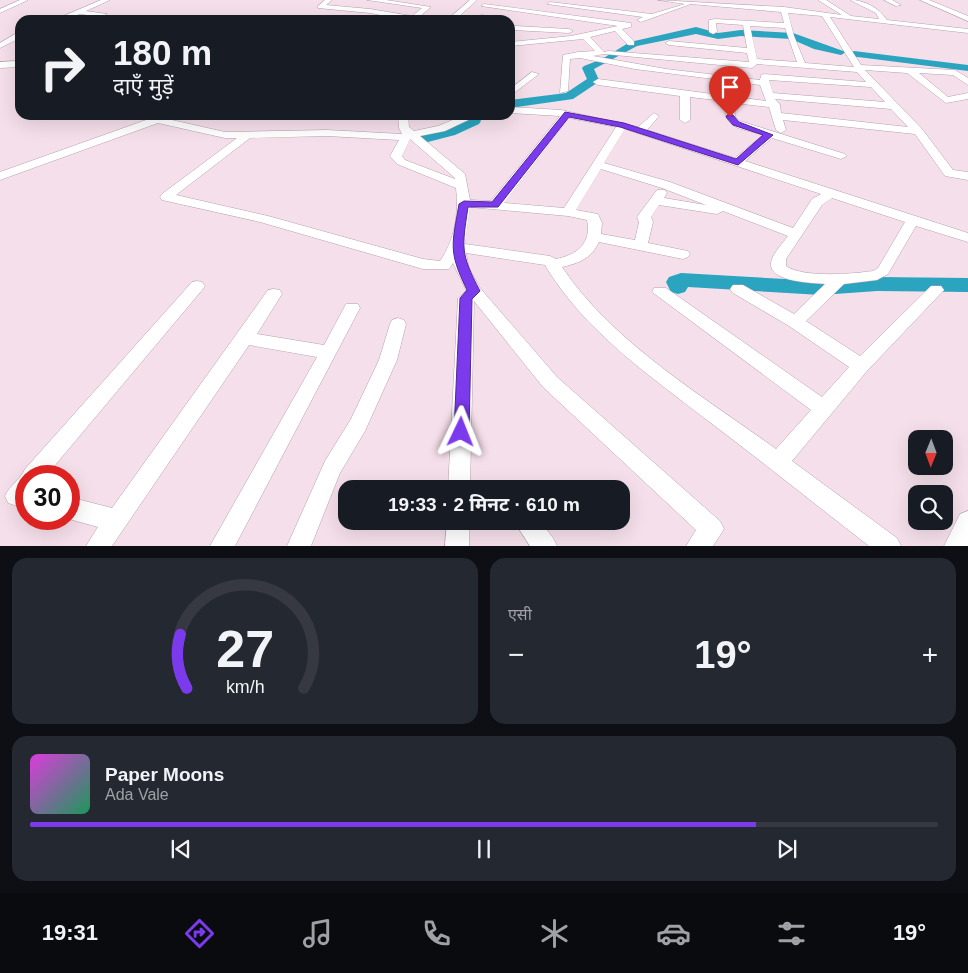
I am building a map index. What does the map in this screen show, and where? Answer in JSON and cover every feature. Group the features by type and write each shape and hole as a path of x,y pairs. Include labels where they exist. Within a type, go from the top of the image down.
{"street":[{"path":"0,11 26,0"},
{"path":"72,15 107,0"},
{"path":"329,0 320,7 392,15"},
{"path":"350,15 369,0 430,5 420,15"},
{"path":"491,0 484,6 519,10 569,28 585,36 601,53 578,54 566,59 563,91"},
{"path":"661,0 756,3 784,10 802,10 968,29"},
{"path":"786,0 802,10"},
{"path":"821,0 848,16"},
{"path":"853,0 878,12 884,20"},
{"path":"887,0 898,5"},
{"path":"923,0 966,19"},
{"path":"462,1 473,1"},
{"path":"457,15 473,1"},
{"path":"687,1 968,29"},
{"path":"585,36 607,33 650,16 686,6 687,1"},
{"path":"519,10 528,2"},
{"path":"538,3 650,16"},
{"path":"784,10 802,65"},
{"path":"77,13 104,14 102,15"},
{"path":"824,15 859,68 918,131 949,173 968,176"},
{"path":"713,32 712,22 714,21 746,23 790,32"},
{"path":"746,23 753,61"},
{"path":"515,28 628,25"},
{"path":"515,44 569,28"},
{"path":"616,29 622,32 631,43"},
{"path":"0,46 15,38"},
{"path":"670,44 750,51"},
{"path":"608,53 748,66 753,64 753,61"},
{"path":"578,54 584,58 764,83"},
{"path":"665,90 669,70 674,59"},
{"path":"753,61 955,73 968,82"},
{"path":"0,65 15,64"},
{"path":"908,70 946,100 968,96"},
{"path":"515,89 535,74"},
{"path":"781,130 779,116 763,78 876,85"},
{"path":"598,82 729,99 837,102 895,106"},
{"path":"685,92 685,120"},
{"path":"729,99 730,117 733,121 769,135 841,156"},
{"path":"837,102 856,125"},
{"path":"515,110 567,114 641,130 968,238"},
{"path":"494,205 567,114"},
{"path":"641,130 654,116"},
{"path":"779,116 918,131"},
{"path":"0,176 156,120 206,132 246,136 327,133 408,136 441,129 462,120"},
{"path":"403,120 404,128 408,136 459,174 463,186 464,204 457,247 462,268 474,291 550,382 712,529 698,546"},
{"path":"568,212 622,125"},
{"path":"738,162 769,135"},
{"path":"246,136 166,197 263,219 422,264 444,266 457,247"},
{"path":"408,136 397,153 398,160 445,181 463,186"},
{"path":"597,164 666,185 796,234"},
{"path":"641,245 644,217 666,185"},
{"path":"831,192 817,202 796,234 778,262 780,270 789,275 836,284 871,276 883,271 913,220"},
{"path":"655,200 710,210 726,208"},
{"path":"464,204 568,212 593,217 595,223 594,237 585,255 552,265"},
{"path":"594,237 683,254"},
{"path":"457,247 550,261 574,296 654,370 889,546"},
{"path":"795,322 836,284"},
{"path":"42,465 197,286"},
{"path":"738,289 795,322 861,366"},
{"path":"778,462 861,366 936,290"},
{"path":"459,480 466,298 474,291"},
{"path":"660,292 824,408"},
{"path":"98,546 274,294"},
{"path":"222,546 352,308"},
{"path":"299,546 332,468 358,425 388,360 398,324"},
{"path":"245,338 329,352"},
{"path":"80,511 116,520"},
{"path":"956,546 968,522"},
{"path":"457,546 458,530"},
{"path":"532,530 545,546"}],"waterway":[{"path":"696,30 703,34 718,36 741,33 793,36 818,47 841,52"},
{"path":"607,60 634,44 697,31"},
{"path":"854,54 884,59 933,62 968,68"},
{"path":"515,103 569,96 593,80 588,68 601,62"},
{"path":"424,139 450,132 474,121"},
{"path":"678,287 676,282 681,280 821,288 877,284 968,285"}],"route":[{"path":"461,432 466,298 474,291 462,268 457,247 464,204 494,205 567,114 622,125 738,162 769,135 736,124 730,117"}]}
